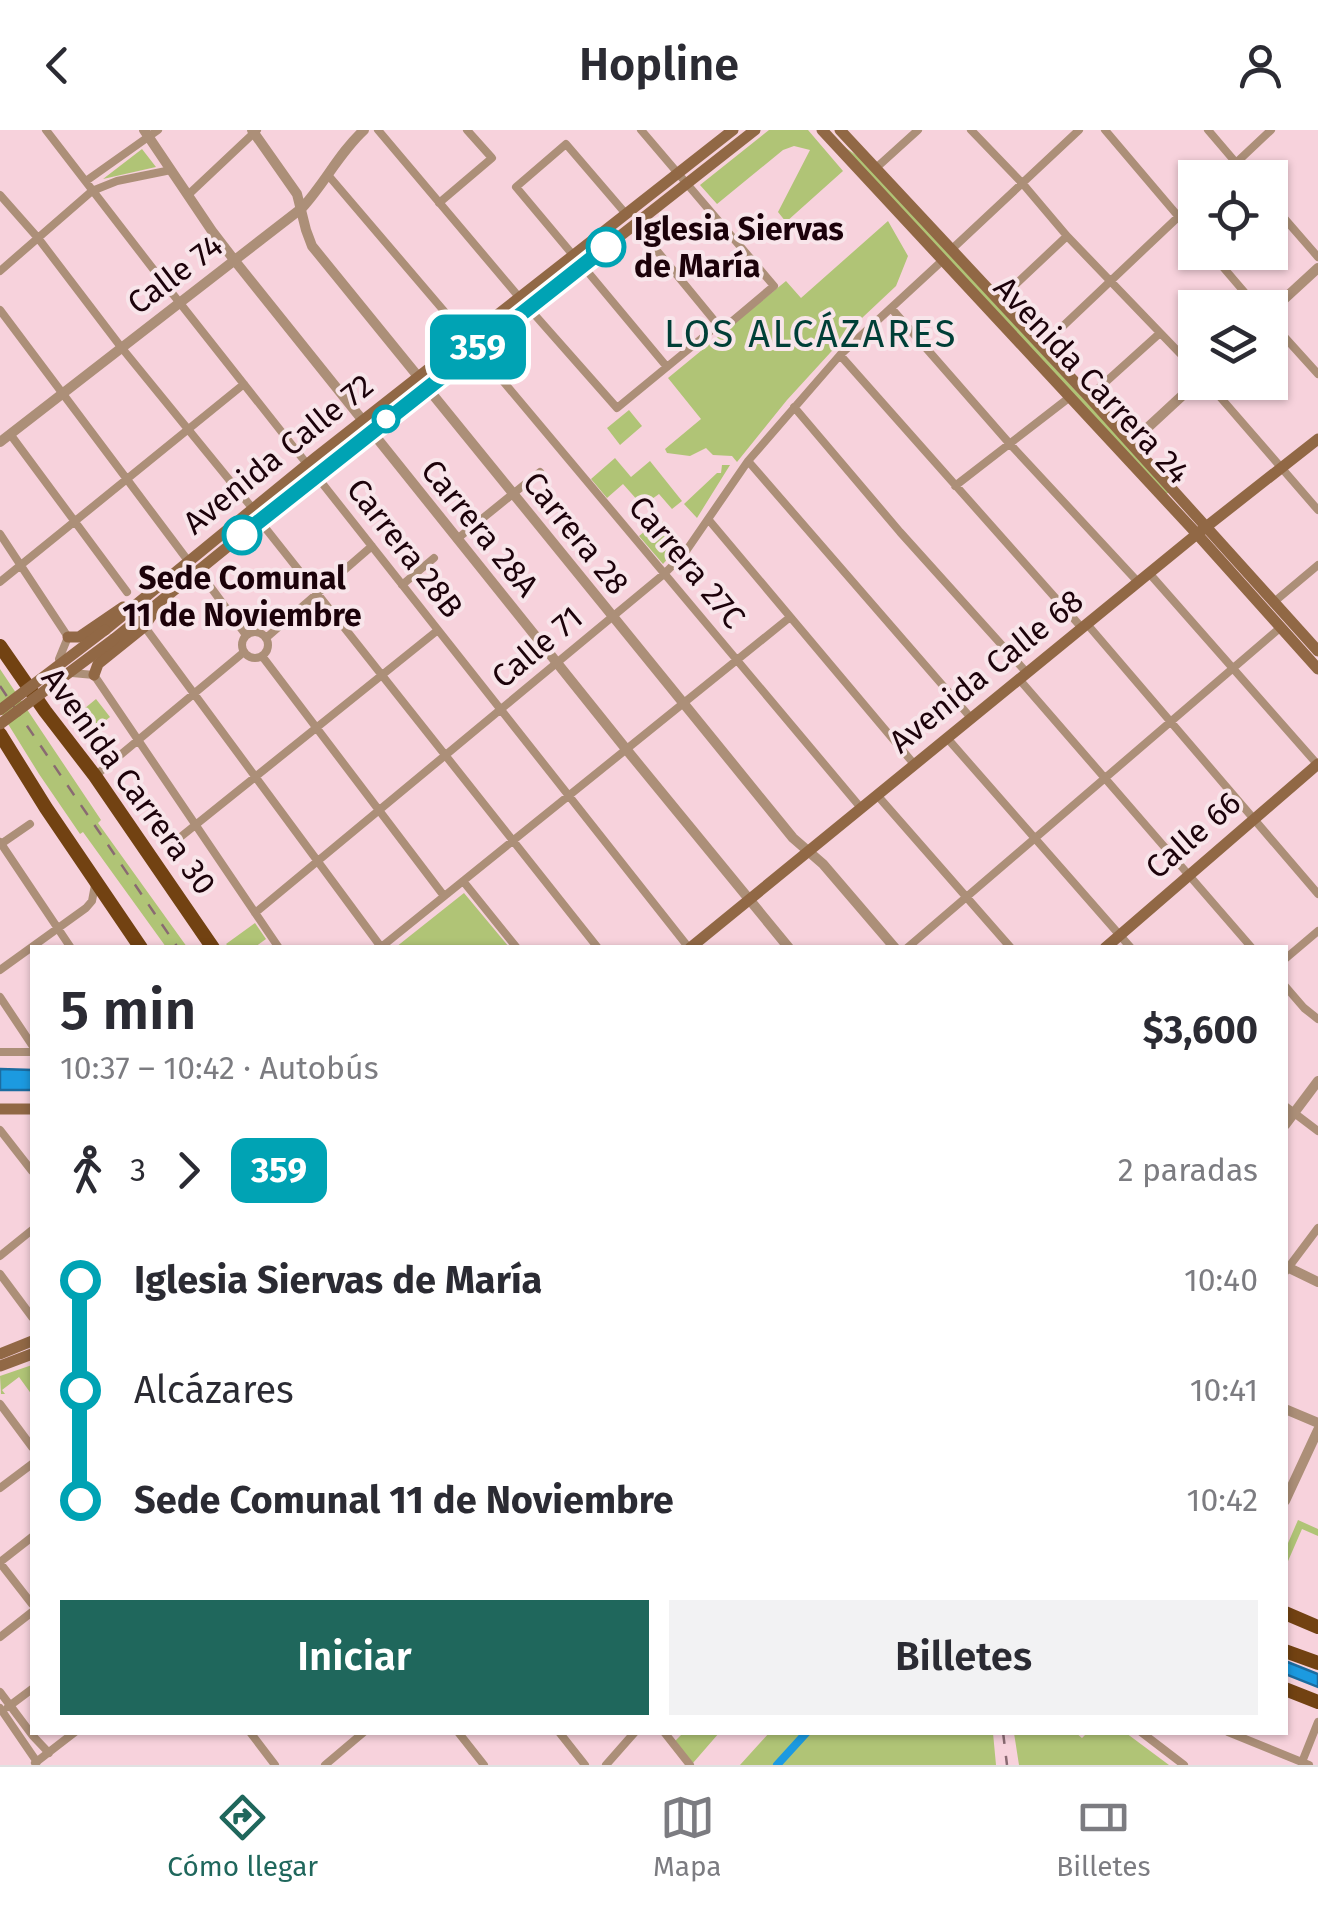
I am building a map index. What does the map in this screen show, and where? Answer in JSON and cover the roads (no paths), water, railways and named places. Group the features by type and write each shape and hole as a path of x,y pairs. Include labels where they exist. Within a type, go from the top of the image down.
{"highway":[{"name":"Avenida Carrera 30","path":"0,646 44,711 96,776 211,945"},
{"path":"0,734 139,945"},
{"path":"1288,1614 1318,1627"},
{"path":"1288,1652 1318,1663"},
{"path":"1288,1690 1318,1702"}],"main road":[{"name":"Avenida Calle 72","path":"682,178 756,130"},
{"name":"Avenida Carrera 24","path":"822,130 1070,397 1318,651"},
{"name":"Avenida Carrera 24","path":"840,130 1131,443 1318,669"},
{"name":"Avenida Calle 72","path":"0,724 109,635 145,597 193,566 422,382 467,338 519,297 578,260 631,219 682,178 730,131"},
{"name":"Avenida Calle 72","path":"422,382 476,349 528,308 578,260"},
{"name":"Avenida Calle 68","path":"694,945 1318,439"},
{"name":"Avenida Calle 72","path":"0,710 162,600 193,566"},
{"path":"68,637 76,638 145,597"},
{"path":"94,676 98,664 144,627 162,600"},
{"name":"Calle 66","path":"1108,945 1318,764"},
{"path":"0,1109 30,1110"},
{"path":"0,1354 30,1342"},
{"path":"0,1366 30,1355"}],"street":[{"name":"Carrera 28B","path":"46,130 688,945"},
{"name":"Calle 74","path":"0,442 302,208 342,151 364,130"},
{"path":"378,130 617,408 718,325 730,323 774,286 642,130"},
{"path":"439,202 492,158 467,130"},
{"path":"876,168 918,130"},
{"path":"971,130 1178,353"},
{"path":"952,249 1079,130"},
{"path":"1042,346 1178,217 1105,130"},
{"path":"1208,130 1233,160"},
{"path":"1239,160 1271,130"},
{"path":"188,195 254,131"},
{"name":"Carrera 28","path":"254,131 291,185 312,246 793,838 823,864 892,945"},
{"path":"730,131 739,143"},
{"path":"86,181 150,132"},
{"name":"Carrera 28A","path":"150,132 171,170 235,261 786,945"},
{"path":"667,367 516,187 566,144 718,325"},
{"path":"0,272 92,191 171,170"},
{"path":"328,175 467,338"},
{"path":"0,195 38,238 596,945"},
{"path":"1288,222 1318,256"},
{"path":"999,300 1067,236"},
{"name":"Calle 71","path":"255,913 664,574 684,554 748,461 840,354 942,260"},
{"path":"1288,296 1318,268"},
{"path":"1225,270 1243,290"},
{"path":"891,308 1138,582"},
{"path":"0,310 246,634"},
{"path":"1089,397 1160,334"},
{"path":"1288,341 1318,374"},
{"name":"Carrera 27C","path":"476,349 861,808"},
{"path":"840,354 1170,722 1318,894"},
{"path":"0,582 244,384"},
{"path":"955,486 1070,397"},
{"path":"1131,443 1178,400"},
{"path":"1223,400 1318,510"},
{"path":"794,407 1249,945"},
{"path":"10,434 127,592"},
{"path":"748,461 971,718"},
{"path":"457,539 540,472"},
{"path":"708,519 914,764"},
{"path":"0,534 68,637 60,667 66,672 94,676 277,945"},
{"path":"266,638 372,546"},
{"path":"402,585 434,558"},
{"path":"1274,602 1318,564"},
{"path":"1149,573 1318,764"},
{"path":"383,945 789,618"},
{"path":"911,945 1281,628"},
{"path":"147,630 379,945"},
{"path":"168,847 438,630"},
{"path":"257,632 266,638 268,648 262,656 252,658 244,652 246,634 257,632"},
{"path":"96,776 244,652"},
{"path":"262,656 444,896"},
{"path":"948,738 1128,945"},
{"path":"877,795 1009,945"},
{"path":"30,824 0,844 68,945"},
{"path":"35,945 89,904 96,881"},
{"path":"463,881 515,945"},
{"path":"1288,956 1318,931"},
{"path":"0,970 30,948"},
{"path":"1288,989 1318,1019"},
{"path":"0,997 30,1046"},
{"path":"0,1052 30,1049"},
{"path":"1318,1080 1289,1110 1318,1130"},
{"path":"0,1130 30,1168"},
{"path":"1288,1266 1318,1228"},
{"path":"0,1256 30,1232"},
{"path":"1288,1270 1318,1282"},
{"path":"0,1274 30,1314"},
{"path":"0,1406 30,1444"},
{"path":"1288,1411 1318,1427 1315,1446 1288,1496"},
{"path":"0,1488 30,1466"},
{"path":"30,1539 0,1563 30,1601"},
{"path":"0,1638 30,1614"},
{"path":"3,1709 30,1690"},
{"path":"0,1692 3,1709 36,1763 71,1735"},
{"path":"3,1709 30,1733"},
{"path":"1235,1735 1305,1764 1318,1722"},
{"path":"32,1735 48,1753"},
{"path":"252,1735 276,1765"},
{"path":"324,1765 360,1735"},
{"path":"460,1735 484,1765"},
{"path":"562,1735 585,1765"},
{"path":"606,1765 632,1735"},
{"path":"666,1735 690,1765"},
{"path":"1146,1735 1184,1765"}],"water":[{"path":"0,1069 30,1070 30,1090 0,1090"},
{"path":"1288,1662 1318,1674 1318,1687 1288,1675"}],"waterway":[{"path":"777,1765 804,1735"}],"railway":[{"path":"0,686 176,945"},
{"path":"1003,1735 1007,1765"}],"place":[{"name":"Iglesia Siervas de María","path":"606,247"},
{"name":"Sede Comunal 11 de Noviembre","path":"242,535"}],"district":[{"name":"LOS ALCÁZARES","path":"811,334"}]}
